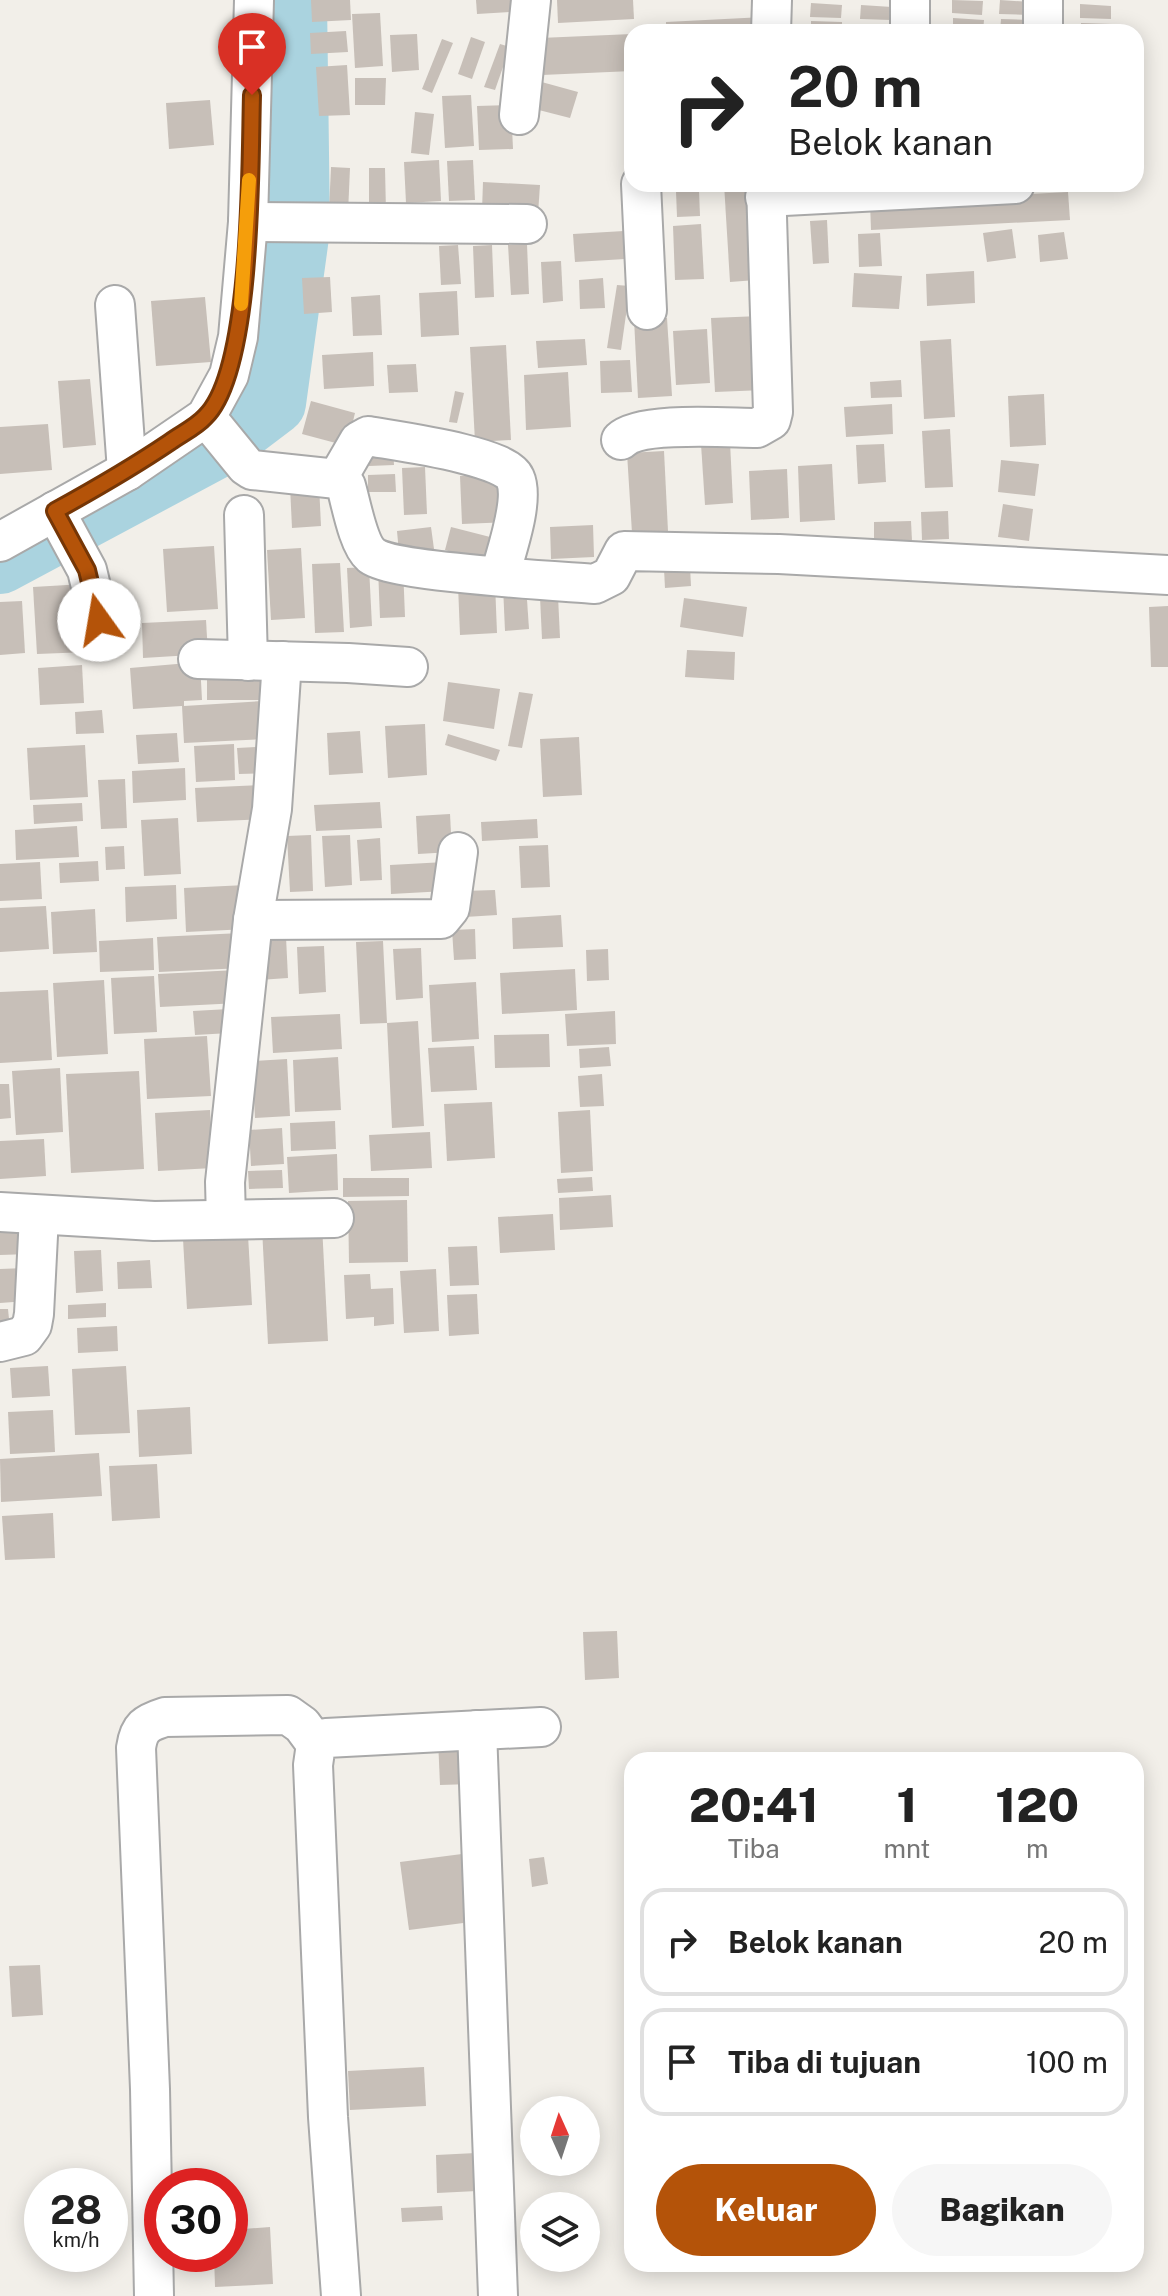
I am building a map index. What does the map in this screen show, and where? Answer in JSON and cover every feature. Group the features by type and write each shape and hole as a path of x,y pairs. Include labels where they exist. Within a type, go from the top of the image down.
{"street":[{"path":"0,542 62,525 127,471 213,425 229,375 263,222 254,0"},
{"path":"519,115 531,0"},
{"path":"771,24 772,0"},
{"path":"910,0 910,24"},
{"path":"1043,0 1043,24"},
{"path":"641,192 647,310"},
{"path":"621,440 631,433 653,428 757,428 771,420 766,192"},
{"path":"263,222 527,224"},
{"path":"115,305 127,471"},
{"path":"213,425 246,466 258,472 337,479 346,486 364,546 372,557 412,567 601,583 611,576 624,551 752,553 1168,575"},
{"path":"337,479 359,441 368,436 437,448 506,467 516,479 517,494 500,575"},
{"path":"226,1219 225,1182 253,920 272,809 265,661 244,515"},
{"path":"62,525 87,570 99,620"},
{"path":"198,659 408,667"},
{"path":"253,920 441,919 450,908 458,852"},
{"path":"0,1212 154,1221 334,1218"},
{"path":"0,1342 24,1336 34,1320 39,1216"},
{"path":"154,2296 138,1734 147,1723 165,1717 288,1715 302,1725 316,1744 313,1765 328,2117 341,2296"},
{"path":"316,1744 326,1738 541,1727"},
{"path":"477,1730 498,2296"}],"building":[{"path":"311,0 350,0 351,20 312,22"},
{"path":"476,0 510,0 510,12 477,14"},
{"path":"557,0 633,0 634,19 558,23"},
{"path":"952,0 983,1 982,15 952,13"},
{"path":"1000,0 1031,2 1030,15 999,14"},
{"path":"811,3 842,5 841,18 810,17"},
{"path":"1080,4 1111,6 1111,19 1080,18"},
{"path":"861,5 892,7 891,20 860,19"},
{"path":"380,13 383,66 355,68 352,14"},
{"path":"765,17 765,24 666,24"},
{"path":"953,18 984,20 984,24 953,24"},
{"path":"1001,19 1032,20 1032,24 1001,24"},
{"path":"811,21 842,22 842,24 811,24"},
{"path":"346,31 348,52 311,54 310,33"},
{"path":"417,34 419,70 392,72 390,35"},
{"path":"624,34 624,71 542,75 540,38"},
{"path":"471,37 485,42 472,79 458,74"},
{"path":"442,39 453,43 432,93 422,89"},
{"path":"500,44 510,47 495,90 484,87"},
{"path":"347,65 350,115 319,116 316,67"},
{"path":"355,78 386,78 385,105 355,105"},
{"path":"538,81 578,92 570,118 531,108"},
{"path":"471,95 474,146 445,148 442,96"},
{"path":"210,100 214,145 169,149 166,103"},
{"path":"511,105 513,149 479,150 477,106"},
{"path":"415,112 434,114 429,155 411,153"},
{"path":"439,160 441,201 406,203 404,162"},
{"path":"473,160 475,200 449,201 447,161"},
{"path":"331,167 350,168 348,213 329,211"},
{"path":"369,168 385,168 386,212 369,212"},
{"path":"483,182 540,185 538,214 482,210"},
{"path":"676,192 699,192 700,216 677,217"},
{"path":"724,192 751,192 756,280 730,282"},
{"path":"1068,192 1070,220 871,230 870,202"},
{"path":"827,220 829,263 813,264 810,221"},
{"path":"701,224 704,279 675,280 673,226"},
{"path":"1012,229 1016,258 987,262 983,233"},
{"path":"624,231 625,259 575,262 573,234"},
{"path":"1064,232 1068,259 1040,262 1038,235"},
{"path":"880,233 882,266 859,267 858,234"},
{"path":"527,244 529,294 511,295 508,245"},
{"path":"458,245 461,284 441,285 439,246"},
{"path":"492,245 494,297 475,298 473,246"},
{"path":"561,261 563,301 543,303 541,262"},
{"path":"974,271 975,303 927,306 926,274"},
{"path":"854,273 902,276 899,309 852,307"},
{"path":"330,277 332,312 304,314 302,278"},
{"path":"603,278 605,308 580,309 579,280"},
{"path":"617,285 630,286 621,350 607,348"},
{"path":"457,291 459,335 421,337 419,293"},
{"path":"380,295 382,335 353,336 351,297"},
{"path":"205,297 211,362 156,366 151,301"},
{"path":"760,316 764,390 715,392 711,318"},
{"path":"667,318 672,396 638,398 634,319"},
{"path":"707,329 710,383 676,385 673,331"},
{"path":"585,339 587,365 538,368 536,341"},
{"path":"951,339 955,417 924,419 920,341"},
{"path":"506,345 511,440 475,442 470,347"},
{"path":"373,352 374,386 324,389 322,355"},
{"path":"630,360 632,392 601,393 600,361"},
{"path":"416,364 418,392 389,393 387,365"},
{"path":"568,372 571,427 526,430 524,375"},
{"path":"90,379 96,445 63,448 58,381"},
{"path":"901,380 902,397 871,398 870,382"},
{"path":"455,391 464,393 457,423 449,422"},
{"path":"1044,394 1046,445 1010,447 1008,396"},
{"path":"311,401 355,413 347,446 302,434"},
{"path":"892,404 893,434 846,437 844,407"},
{"path":"48,424 52,470 0,474 0,427"},
{"path":"950,429 953,487 925,488 922,431"},
{"path":"730,442 733,503 705,505 701,444"},
{"path":"884,444 886,482 858,484 856,445"},
{"path":"393,450 394,465 369,466 368,451"},
{"path":"664,451 668,531 632,533 627,453"},
{"path":"1001,460 1039,464 1035,496 998,492"},
{"path":"832,464 835,520 800,522 798,466"},
{"path":"425,467 427,514 404,515 402,468"},
{"path":"787,469 789,518 751,520 749,471"},
{"path":"508,473 511,522 462,524 460,476"},
{"path":"395,474 396,492 368,492 368,475"},
{"path":"319,485 321,526 292,528 290,486"},
{"path":"1003,504 1033,509 1029,541 998,537"},
{"path":"948,511 949,539 922,540 921,512"},
{"path":"911,521 912,541 874,542 874,522"},
{"path":"593,525 594,557 551,559 550,527"},
{"path":"431,527 434,549 399,553 397,531"},
{"path":"451,527 498,539 491,563 445,550"},
{"path":"214,546 218,609 167,612 163,549"},
{"path":"301,548 305,618 271,620 267,550"},
{"path":"340,563 344,632 315,633 312,564"},
{"path":"369,567 372,626 350,628 347,568"},
{"path":"403,567 405,617 380,618 378,568"},
{"path":"690,567 691,586 665,588 664,569"},
{"path":"495,583 497,633 460,635 458,585"},
{"path":"84,584 88,652 37,654 33,587"},
{"path":"526,585 529,629 505,631 503,586"},
{"path":"558,596 560,638 542,639 540,597"},
{"path":"684,598 747,607 743,637 680,627"},
{"path":"22,601 25,653 0,655 0,602"},
{"path":"1168,606 1168,667 1151,667 1149,607"},
{"path":"206,620 208,654 143,658 142,623"},
{"path":"687,650 735,652 734,680 685,677"},
{"path":"200,662 202,700 184,701 184,706 263,701 265,739 184,743 182,706 133,709 130,668"},
{"path":"82,665 84,703 40,705 38,668"},
{"path":"207,668 270,668 270,700 207,700"},
{"path":"448,682 500,689 494,729 443,721"},
{"path":"519,692 533,694 522,748 508,746"},
{"path":"102,710 104,733 76,734 75,712"},
{"path":"425,724 427,775 388,778 385,726"},
{"path":"360,731 363,773 329,775 327,733"},
{"path":"177,733 179,762 138,764 136,735"},
{"path":"448,734 500,750 496,761 445,745"},
{"path":"579,737 582,795 543,797 540,739"},
{"path":"234,744 235,780 196,782 194,746"},
{"path":"85,745 88,797 30,800 27,748"},
{"path":"272,746 273,773 239,774 237,748"},
{"path":"185,768 186,800 133,803 132,771"},
{"path":"125,779 127,828 101,829 98,780"},
{"path":"264,785 265,819 197,822 195,788"},
{"path":"380,802 382,828 316,831 314,805"},
{"path":"82,803 83,821 34,824 33,805"},
{"path":"450,814 452,852 418,854 416,816"},
{"path":"178,818 181,874 144,876 141,820"},
{"path":"537,819 538,838 482,841 481,822"},
{"path":"77,826 79,857 16,860 15,830"},
{"path":"311,835 313,891 290,892 287,836"},
{"path":"350,835 352,885 325,887 322,836"},
{"path":"380,838 382,880 360,881 357,840"},
{"path":"548,845 550,887 521,888 519,846"},
{"path":"124,846 125,869 106,870 105,847"},
{"path":"98,861 99,881 60,883 59,863"},
{"path":"40,862 42,899 0,901 0,864"},
{"path":"445,862 446,891 391,894 390,865"},
{"path":"176,885 177,919 126,922 125,887"},
{"path":"246,885 248,929 186,932 184,888"},
{"path":"495,890 497,915 465,917 463,891"},
{"path":"46,906 49,949 0,952 0,908"},
{"path":"95,909 97,952 53,954 51,912"},
{"path":"561,915 563,947 513,949 512,918"},
{"path":"475,929 476,959 454,960 452,930"},
{"path":"241,933 243,968 159,972 157,937"},
{"path":"286,937 288,978 259,980 257,938"},
{"path":"153,938 154,970 100,972 99,941"},
{"path":"383,941 387,1023 360,1024 356,942"},
{"path":"324,946 326,992 299,994 297,947"},
{"path":"421,948 423,998 396,1000 393,949"},
{"path":"608,949 609,980 587,981 586,950"},
{"path":"575,969 577,1010 502,1014 500,973"},
{"path":"237,970 239,1003 160,1007 158,974"},
{"path":"154,976 157,1032 114,1034 111,978"},
{"path":"104,980 108,1054 57,1057 53,983"},
{"path":"476,982 479,1039 432,1042 429,985"},
{"path":"48,990 52,1060 0,1063 0,992"},
{"path":"229,1009 230,1033 195,1035 193,1011"},
{"path":"615,1011 616,1044 567,1046 565,1014"},
{"path":"340,1014 342,1049 273,1053 271,1017"},
{"path":"418,1021 424,1126 392,1128 387,1023"},
{"path":"549,1034 550,1067 495,1068 494,1035"},
{"path":"207,1036 211,1096 147,1099 144,1039"},
{"path":"474,1046 477,1090 431,1092 428,1048"},
{"path":"609,1047 611,1066 580,1068 579,1049"},
{"path":"338,1057 341,1110 295,1112 293,1060"},
{"path":"287,1059 290,1116 255,1118 252,1061"},
{"path":"60,1068 63,1132 16,1135 12,1071"},
{"path":"139,1071 144,1169 71,1173 66,1074"},
{"path":"602,1074 604,1106 580,1107 578,1076"},
{"path":"0,1084 9,1084 11,1118 0,1119"},
{"path":"492,1102 495,1158 447,1161 444,1104"},
{"path":"210,1110 213,1168 158,1171 155,1113"},
{"path":"590,1110 593,1171 561,1173 558,1112"},
{"path":"335,1121 336,1149 291,1151 290,1123"},
{"path":"282,1128 284,1164 251,1166 249,1130"},
{"path":"430,1132 432,1168 371,1171 369,1135"},
{"path":"44,1139 46,1176 0,1179 0,1141"},
{"path":"337,1154 338,1190 289,1193 287,1157"},
{"path":"282,1170 283,1188 249,1189 248,1171"},
{"path":"592,1177 593,1191 558,1193 557,1179"},
{"path":"343,1178 409,1178 409,1196 343,1197"},
{"path":"611,1195 613,1227 560,1230 559,1198"},
{"path":"407,1200 408,1262 349,1263 348,1201"},
{"path":"553,1214 555,1250 500,1253 498,1217"},
{"path":"322,1225 328,1341 268,1344 262,1228"},
{"path":"29,1226 30,1254 0,1255 0,1228"},
{"path":"248,1235 252,1305 187,1309 183,1239"},
{"path":"477,1246 479,1285 450,1286 448,1247"},
{"path":"101,1250 103,1291 76,1293 74,1251"},
{"path":"150,1260 152,1288 118,1289 117,1262"},
{"path":"25,1268 27,1301 0,1303 0,1269"},
{"path":"436,1269 439,1331 404,1333 400,1271"},
{"path":"370,1274 371,1289 393,1288 394,1324 374,1326 374,1317 346,1319 344,1275"},
{"path":"477,1294 479,1334 449,1336 447,1295"},
{"path":"106,1303 106,1317 68,1319 68,1305"},
{"path":"0,1309 8,1309 10,1329 0,1330"},
{"path":"117,1326 118,1351 78,1353 77,1328"},
{"path":"48,1366 50,1396 12,1398 10,1368"},
{"path":"126,1366 130,1433 75,1435 72,1369"},
{"path":"190,1407 192,1454 139,1457 137,1410"},
{"path":"53,1410 55,1452 10,1454 8,1412"},
{"path":"99,1453 102,1496 1,1502 0,1459"},
{"path":"157,1464 160,1518 112,1521 109,1466"},
{"path":"53,1513 55,1558 5,1560 2,1516"},
{"path":"617,1631 619,1678 585,1680 583,1632"},
{"path":"470,1738 472,1784 440,1785 438,1739"},
{"path":"462,1854 471,1922 409,1930 400,1862"},
{"path":"544,1857 548,1884 532,1887 529,1859"},
{"path":"40,1965 43,2015 12,2017 9,1966"},
{"path":"424,2067 426,2106 350,2110 348,2071"},
{"path":"476,2153 477,2191 437,2193 436,2155"},
{"path":"442,2206 443,2220 402,2222 401,2208"},
{"path":"270,2227 273,2284 215,2287 215,2272 248,2272 248,2229"}],"waterway":[{"path":"0,562 217,446 274,403 298,229 295,0"}],"slow traffic":[{"path":"241,304 249,180"}],"route":[{"path":"99,620 87,570 55,511 127,471 206,417 217,401 229,375 238,337 248,222 252,95"}]}
